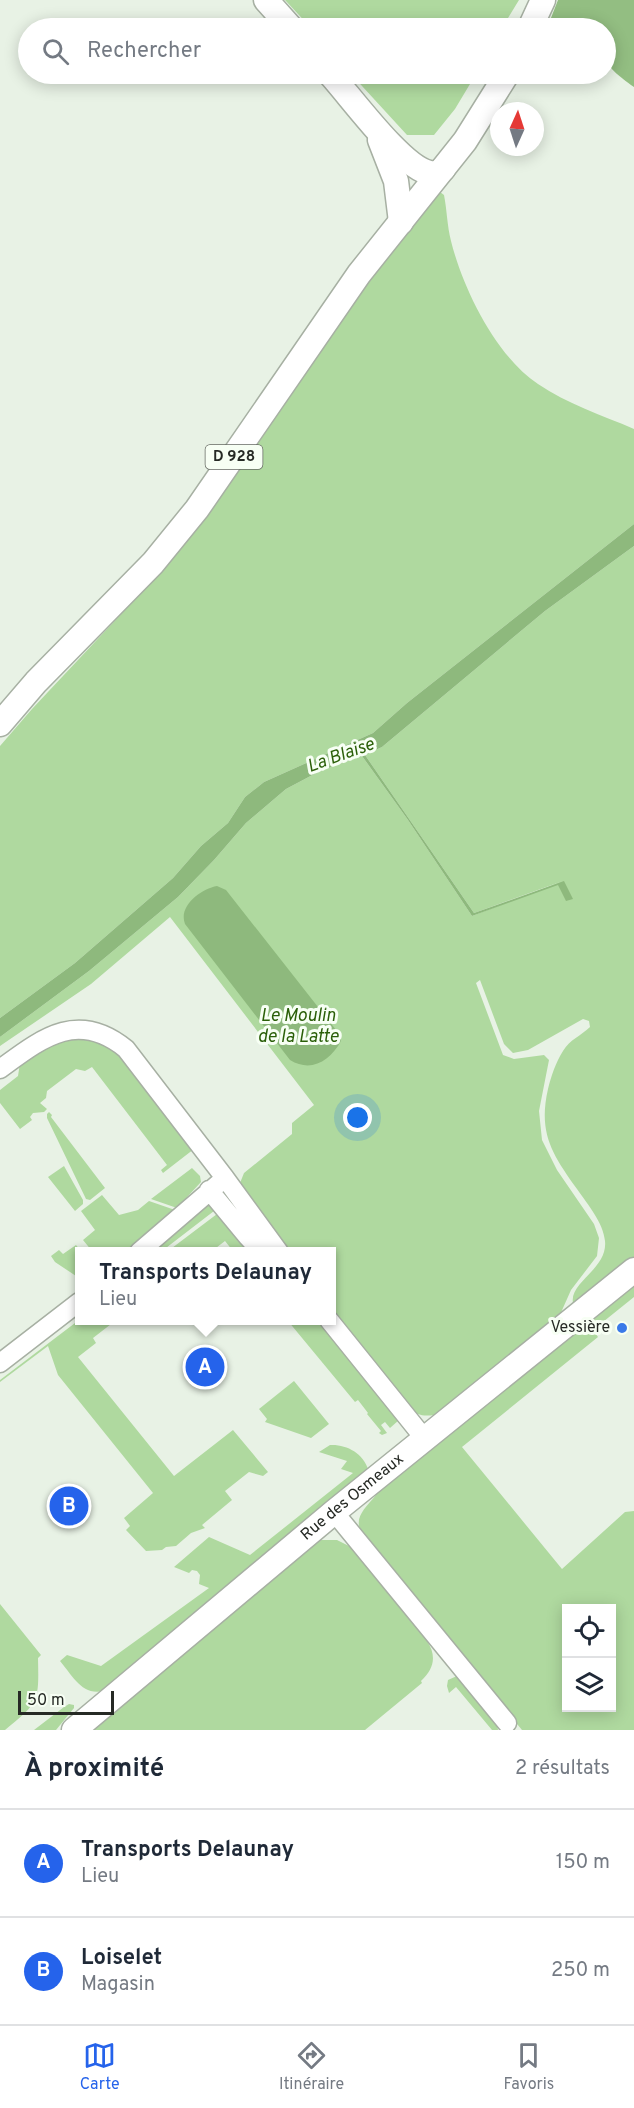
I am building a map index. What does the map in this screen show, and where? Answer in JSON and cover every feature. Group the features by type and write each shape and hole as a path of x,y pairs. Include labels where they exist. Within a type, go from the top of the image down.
{"main road":[{"path":"266,0 282,18"},
{"path":"535,18 543,0"},
{"path":"339,84 413,165 430,173 443,170"},
{"name":"D 928","path":"0,724 36,682 132,586 173,540 218,480 359,274 465,141 501,84"},
{"path":"371,121 396,181 401,222"},
{"name":"Rue des Osmeaux","path":"74,1730 424,1438 634,1270"}],"lane":[{"path":"0,1069 35,1043 52,1034 74,1030 85,1031 108,1037 121,1045 276,1247"},
{"path":"144,1247 225,1178"},
{"path":"209,1190 258,1247"},
{"path":"0,1363 75,1305"},
{"path":"333,1325 424,1438"},
{"path":"334,1512 507,1722"}],"shaded area":[{"path":"285,0 519,0 508,18 302,18"},
{"path":"558,0 634,0 634,87 616,72 616,18 551,18"},
{"path":"360,84 470,84 455,109 434,135 407,135"},
{"path":"440,192 444,195 451,241 464,280 483,320 508,357 523,372 549,391 634,429 634,524 407,703 373,733 264,782 245,797 228,823 201,846 173,878 75,963 0,1018 0,746 169,563 210,513 344,313"},
{"path":"634,546 634,1262 573,1303 573,1295 577,1288 601,1260 605,1241 594,1214 554,1154 546,1131 545,1104 560,1055 569,1043 590,1027 589,1021 583,1019 528,1050 513,1053 504,1044 480,980 476,983 503,1055 514,1059 544,1055 549,1060 539,1111 542,1140 557,1170 594,1224 599,1238 597,1256 571,1290 559,1317 441,1413 420,1415 408,1408 336,1315 336,1247 283,1247 241,1190 240,1183 244,1173 292,1134 292,1123 314,1105 170,917 91,984 0,1046 0,1037 89,971 178,897 246,823 286,789 320,771 362,756 472,916 563,881 474,913 365,755 382,747 545,611"},
{"path":"81,1038 105,1045 119,1054 194,1149 163,1173 161,1170 167,1165 92,1067 85,1071 76,1069 47,1091 46,1098 40,1103 47,1109 44,1112 33,1113 30,1117 32,1120 20,1129 0,1103 0,1090 18,1076 20,1063 61,1039"},
{"path":"49,1112 105,1188 90,1200 86,1199 47,1118"},
{"path":"64,1166 83,1200 83,1204 75,1211 48,1177"},
{"path":"192,1168 200,1176 201,1182 177,1208 151,1199"},
{"path":"102,1195 119,1215 138,1210 149,1201 175,1210 134,1247 89,1247 83,1240 95,1230 81,1211"},
{"path":"208,1204 213,1205 249,1247 230,1247 225,1241 217,1247 173,1247 217,1214 214,1211 167,1247 156,1247"},
{"path":"76,1245 78,1247 75,1247 75,1275 55,1262 51,1256 59,1250 63,1254"},
{"path":"634,1278 634,1297 593,1330 598,1337 462,1447 562,1569 625,1512 634,1511 634,1730 522,1730 365,1539 359,1526 360,1516 376,1495 376,1491"},
{"path":"75,1323 75,1325 110,1325 93,1338 96,1343 78,1357 174,1476 233,1430 268,1472 263,1476 249,1472 225,1491 232,1500 202,1525 205,1528 191,1533 176,1546 146,1551 126,1530 130,1526 124,1518 153,1493 58,1375 48,1346 0,1382"},
{"path":"291,1325 322,1325 399,1420 390,1428 385,1422 381,1425 387,1433 382,1435 358,1400 355,1402"},
{"path":"294,1381 329,1424 311,1438 265,1422 267,1419 259,1409"},
{"path":"330,1445 342,1446 358,1454 368,1469 103,1691 89,1690 73,1678 60,1661 67,1655 101,1666 209,1588 199,1584 200,1575 197,1571 192,1570 189,1573 174,1567 209,1537 250,1555 353,1473 341,1469 347,1461 319,1452"},
{"path":"321,1540 337,1540 351,1547 427,1641 432,1652 433,1662 429,1672 421,1681 422,1683 365,1730 80,1730 310,1544"},
{"path":"0,1604 41,1655 38,1658 38,1684 35,1700 25,1713 5,1730 0,1730"},
{"path":"457,1676 497,1724 498,1730 492,1730 456,1687 449,1693 448,1680"},
{"path":"69,1704 74,1705 74,1708 56,1730 34,1730 64,1707"}],"water":[{"name":"La Blaise","path":"634,524 634,546 545,611 382,747 365,755 474,913 564,881 573,899 566,901 558,885 472,916 362,756 320,771 286,789 246,823 178,897 89,971 0,1037 0,1018 75,963 173,878 201,846 228,823 245,797 264,782 373,733 407,703"},
{"name":"Le Moulin de la Latte","path":"217,886 226,890 340,1035 341,1041 337,1048 326,1059 312,1065 298,1064 290,1060 185,924 185,911 192,899"}],"place":[{"name":"Vessière","path":"622,1328"},
{"name":"Transports Delaunay","path":"205,1367"},
{"name":"Loiselet","path":"69,1506"}]}
